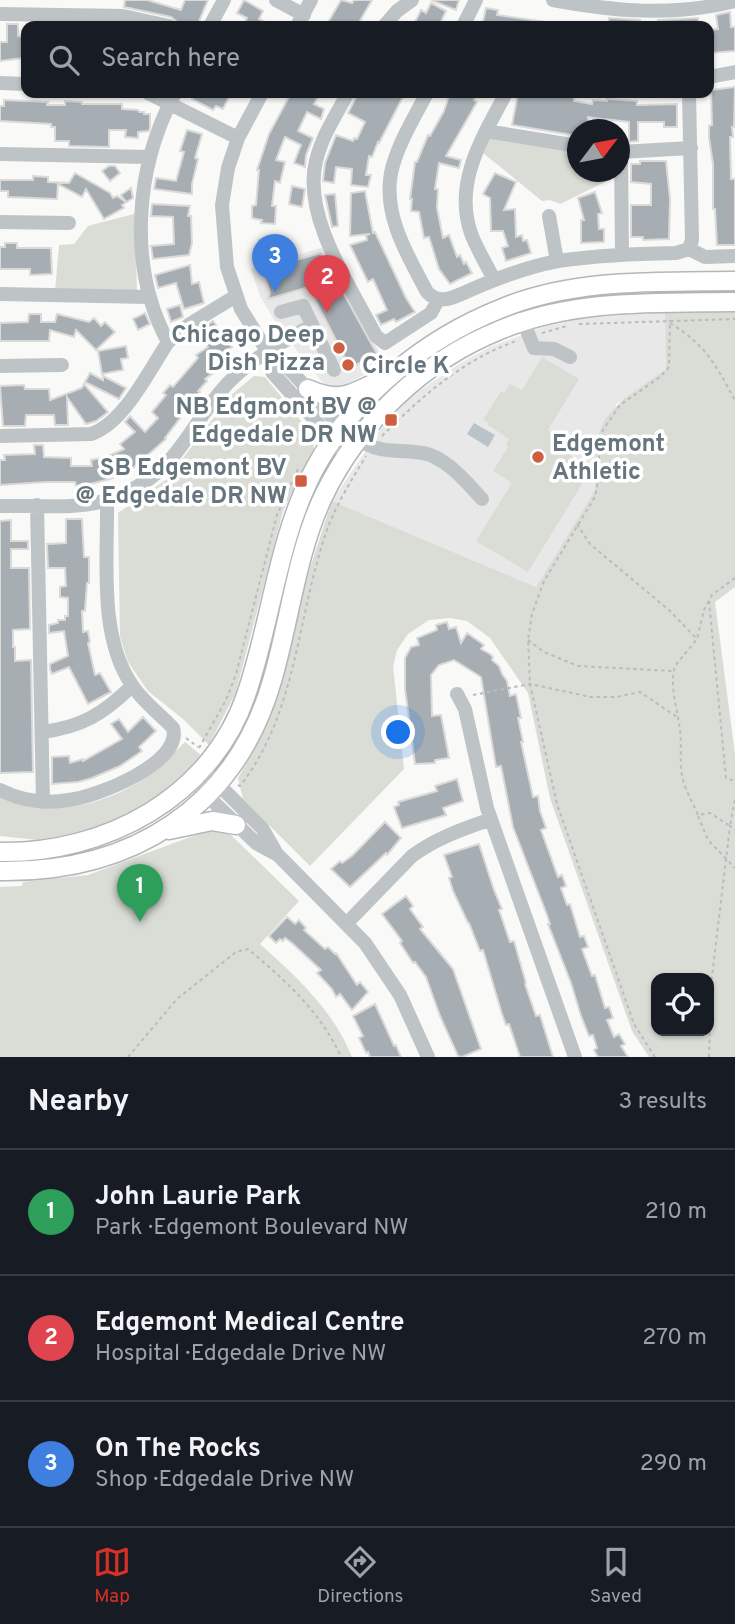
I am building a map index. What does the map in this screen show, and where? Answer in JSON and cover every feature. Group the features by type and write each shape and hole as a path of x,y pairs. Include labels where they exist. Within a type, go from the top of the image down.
{"main road":[{"path":"308,388 324,396 342,397 360,391 462,327 502,308 546,294 592,286 735,281"},
{"path":"0,871 33,871 75,865 113,855 162,831 212,789 241,755 263,710 311,529 324,496 347,456 365,443 387,406 418,377 479,339 526,329 576,309 619,304 735,302"},
{"path":"0,852 23,853 55,848 113,833 125,827 161,807 229,732 245,699 293,517 336,433 369,394 391,374"},
{"path":"162,831 212,821 236,825"},
{"path":"0,841 55,848"}],"street":[{"path":"213,21 224,0"},
{"path":"276,0 300,20 311,0"},
{"path":"388,21 412,0"},
{"path":"466,21 476,0"},
{"path":"553,0 592,7 655,12 735,1"},
{"path":"0,14 123,16 146,21"},
{"path":"714,76 735,72"},
{"path":"0,83 21,84"},
{"path":"169,342 158,323 149,297 141,231 142,201 149,157 172,98 238,138"},
{"path":"259,98 238,138 228,169 222,205 224,249 236,296 251,327 267,351 272,372 336,433 382,451 425,453 456,470 482,499"},
{"path":"345,98 322,141 313,182 315,205 328,244 376,336 384,343 431,313 438,300"},
{"path":"425,98 397,155 391,174 391,190 393,215 404,247 427,292 438,300 449,299 494,279 557,261 676,253 689,249 705,257 735,256"},
{"path":"494,279 472,236 466,205 470,165 503,98"},
{"path":"689,98 692,240 689,249"},
{"path":"486,131 567,144"},
{"path":"630,151 691,148"},
{"path":"0,154 149,157"},
{"path":"621,182 622,255"},
{"path":"549,216 557,261"},
{"path":"0,222 69,223"},
{"path":"0,294 149,297"},
{"path":"0,436 91,434 100,431 120,414 169,342 190,324 236,296"},
{"path":"281,312 303,306 334,370"},
{"path":"0,506 72,505 107,500 144,483 159,473 178,453 227,385 240,372 267,351 312,325"},
{"path":"526,329 534,348 554,349 570,357"},
{"path":"267,351 285,363 308,388 347,456"},
{"path":"0,366 62,365"},
{"path":"0,790 20,798 43,802 81,798 110,789 129,780 168,750 175,734 173,728 132,686 121,669 111,639 107,500"},
{"path":"37,505 43,802"},
{"path":"41,732 79,725 112,705 132,686"},
{"path":"457,694 465,709 482,792 575,1057"},
{"path":"199,768 236,825 256,843 278,855"},
{"path":"212,789 262,828 278,855 347,923 387,972 408,1009 428,1057"},
{"path":"347,923 424,847 491,819"}],"path":[{"path":"237,785 240,786 252,771 275,725 291,676 326,533 365,443 460,369 526,329 575,324 735,319"},
{"path":"670,322 694,339 710,356 735,400"},
{"path":"654,1057 634,1024 557,804 530,684 528,640 534,607 544,581 595,497 599,476 599,441 611,415 669,367 670,322"},
{"path":"363,372 384,358 384,343"},
{"path":"199,768 199,748 226,700 236,674 277,514 300,465"},
{"path":"577,524 590,544 670,611 697,639"},
{"path":"735,578 712,595 704,610 697,639 675,666 674,671 682,777 708,840 735,868"},
{"path":"709,601 726,778 735,781"},
{"path":"528,640 544,652 578,666 674,671"},
{"path":"457,694 476,695 530,684 591,697 616,697 640,692 678,717"},
{"path":"175,734 199,748"},
{"path":"709,1057 711,984 725,859 735,799"},
{"path":"698,815 710,813 735,830"},
{"path":"128,1057 177,999 236,952 248,948 305,1001 333,1040 341,1057"}],"shaded area":[{"path":"489,138 567,150 567,182 605,182 560,204 550,200 542,201 482,152"},
{"path":"134,214 137,290 55,291 59,245 74,244 88,226"},
{"path":"324,247 385,363 331,393 279,328 260,296 251,269"},
{"path":"735,311 735,587 715,602 735,754 735,1057 649,1057 632,1031 550,798 528,693 490,638 467,621 450,618 429,620 408,634 397,650 393,666 404,769 310,866 243,799 238,778 261,737 277,694 305,583 332,501 536,587 595,490 596,440 605,419 623,399 666,369 665,312"},
{"path":"665,312 666,369 616,404 595,490 536,587 332,501 382,427 413,395 461,363 490,347 546,326 585,318"},
{"name":"Edgemont Athletic","path":"542,357 579,379 548,430 554,435 550,443 592,468 528,572 476,541 512,483 493,471 508,447 506,445 509,439 483,420 501,391 504,393 510,384 522,390"},
{"path":"254,376 265,377 311,433 314,449 283,511 236,692 209,745 183,719 148,691 128,662 120,637 118,513 167,479 231,395"},
{"path":"474,423 495,435 488,447 467,434"},
{"path":"185,742 202,756 175,787 132,816 64,838 38,840 0,836 0,797 19,804 57,808 96,801 114,795 149,775"},
{"path":"209,830 231,835 299,901 260,944 313,995 335,1024 352,1057 0,1057 0,887 88,875"}],"building":[{"path":"125,0 147,0 181,10 185,0 208,0 199,21 176,21 171,17 124,7"},
{"path":"244,0 263,11 259,19 263,21 246,21 247,18 237,13"},
{"path":"341,0 352,3 354,0 372,0 360,21 329,21"},
{"path":"431,0 459,0 456,10"},
{"path":"431,3 446,11 441,21 416,21 421,10 426,13"},
{"path":"486,8 498,10 497,15 539,21 483,21"},
{"path":"730,12 731,27 735,27 735,51 714,53 714,29 718,29 716,15"},
{"path":"609,18 640,20 640,21 609,21"},
{"path":"698,18 698,21 658,21"},
{"path":"7,24 18,24 21,58 0,61 0,42 7,42"},
{"path":"735,87 733,137 730,137 731,179 735,179 735,245 717,245 709,138 714,90"},
{"path":"228,98 223,109 216,106 213,110 192,99"},
{"path":"288,98 317,98 314,104 324,109 321,119 307,112 298,131 313,138 306,155 305,167 294,163 301,145 285,137 276,160 285,162 280,183 275,181 272,206 276,206 275,224 261,223 262,220 252,218 252,206 256,205 257,170 269,134"},
{"path":"356,98 402,98 372,157 369,156 366,175 371,175 368,187 351,185 352,169 336,167 334,183 323,181 325,163 336,135 353,141 354,138 357,139 365,122 348,113"},
{"path":"448,98 475,98 477,102 446,156 461,160 459,168 439,163 435,189 438,189 437,208 443,238 449,235 457,257 460,255 472,273 450,284 439,269 429,237 424,238 419,212 411,211 410,199 415,162 444,111"},
{"path":"517,98 574,98 574,101 592,104 593,100 607,99 637,101 637,105 677,104 677,127 664,127 664,122 638,122 638,141 630,142 630,119 567,119 567,134 512,125"},
{"path":"4,100 48,102 47,105 65,105 65,101 82,104 122,104 122,109 150,114 150,127 149,131 138,132 138,138 125,137 126,130 109,130 109,147 69,146 69,141 55,141 55,127 51,127 51,124 0,121 0,106 4,106"},
{"path":"187,130 202,134 195,158 198,159 192,194 154,189 156,178 176,181 184,152 180,151"},
{"path":"640,161 666,161 670,199 669,239 643,240 643,237 631,237 631,205 651,205 651,184 631,182 631,164 640,164"},
{"path":"109,166 115,166 120,173 110,181 102,171"},
{"path":"75,173 110,193 113,198 117,196 126,202 121,195 131,188 133,198 122,205 124,208 104,219 86,189 82,197 58,184 57,199 8,197 8,191 0,191 0,180 33,180 33,176 48,177 48,182 69,183"},
{"path":"495,173 516,182 504,210 515,209 516,237 522,235 523,241 527,240 531,253 506,261 502,248 508,246 503,231 491,231 490,198 483,194"},
{"path":"292,186 305,189 302,207 289,204"},
{"path":"365,191 373,233 375,232 415,312 396,322 394,319 381,325 376,315 387,310 373,279 368,282 350,245 367,240 366,235 370,234 350,236 351,193"},
{"path":"595,192 602,213 598,214 599,229 604,229 604,242 581,243 581,220 584,220 578,198"},
{"path":"335,194 338,226 332,227 325,195"},
{"path":"152,204 190,206 188,216 191,216 192,243 189,255 153,259 151,246 174,244 173,217 151,216"},
{"path":"281,236 286,263 321,253 377,354 350,368 309,287 268,299 270,293 259,240"},
{"path":"5,243 17,243 17,248 51,248 52,274 30,275 30,269 0,269 0,247 5,247"},
{"path":"190,265 192,284 199,282 204,303 184,309 176,283 158,288 155,275"},
{"path":"180,305 183,317 171,322 167,309"},
{"path":"145,313 150,324 138,330 133,319"},
{"path":"29,314 41,314 41,322 55,322 57,314 89,322 94,318 101,326 105,322 115,332 96,350 76,330 74,337 50,330 49,341 0,341 0,323 28,322"},
{"path":"213,321 232,347 212,360 219,369 205,379 207,381 198,391 200,392 166,439 133,468 90,486 76,486 75,482 0,485 0,460 5,460 4,455 35,454 34,445 43,445 44,457 71,458 71,466 92,466 91,460 124,449 120,444 135,432 125,422 130,416 145,432 158,418 152,412 166,395 163,393 170,385 173,387 198,358 196,355 208,347 205,343 213,337 206,326"},
{"path":"126,346 128,358 121,359 123,370 102,374 98,351"},
{"path":"90,373 103,380 103,376 126,388 119,399 85,382"},
{"path":"84,384 108,412 96,421 86,424 67,397 68,425 55,425 54,415 26,415 25,426 3,426 0,386 24,385 25,389 49,389 50,400 82,388"},
{"path":"66,519 82,519 84,557 89,557 89,583 85,611 82,611 83,632 88,631 95,675 100,673 111,692 88,704 69,667 52,674 50,669 50,664 68,656 64,631 49,633 49,625 65,620 65,616 68,616 68,598 60,597 60,587 66,586 65,568 48,568 47,544 66,543"},
{"path":"11,520 11,541 28,541 28,549 11,549 11,568 29,568 30,629 13,630 13,647 15,661 31,660 33,772 0,773 0,521"},
{"path":"447,622 449,629 456,627 461,643 467,633 484,645 481,649 490,654 499,666 507,681 510,696 516,694 521,718 518,718 521,742 533,797 538,796 546,828 541,830 558,877 562,875 566,886 561,888 567,905 570,904 580,937 584,936 588,947 582,949 592,976 595,975 605,1008 609,1007 613,1018 607,1020 614,1037 619,1034 625,1044 621,1046 628,1057 598,1057 594,1050 597,1048 593,1035 589,1036 581,1016 547,915 513,827 501,766 496,767 481,677 454,660 439,665 431,675 432,716 441,715 449,758 435,760 435,763 415,764 405,689 405,658 411,647 419,645 417,638 437,630 436,625"},
{"path":"143,717 156,731 139,747 142,751 120,766 92,778 52,784 52,757 69,756 70,763 83,761 122,739 111,724 119,719 128,732"},
{"path":"457,779 463,801 443,808 446,815 402,828 394,807 399,805 398,802 437,791 435,786"},
{"path":"385,822 401,838 387,855 386,853 350,887 331,869 352,856"},
{"path":"479,844 502,909 499,910 510,942 514,941 525,984 536,1016 540,1015 553,1057 520,1057 509,1024 506,1025 502,1014 483,950 480,951 453,891 449,878 452,877 444,855"},
{"path":"406,896 413,906 410,909 423,927 420,929 453,969 481,1049 462,1057 458,1056 440,1016 426,977 415,962 413,963 400,943 402,941 382,914"},
{"path":"287,917 295,924 299,920 306,928 304,930 325,949 328,947 336,953 357,985 360,982 368,992 352,1010 340,994 336,997 317,973 321,970 292,943 285,938 276,943 269,936"},
{"path":"375,1004 401,1057 370,1057 368,1052 366,1053 359,1038 363,1036 353,1016"}],"place":[{"name":"On The Rocks","path":"275,292"},
{"name":"Edgemont Medical Centre","path":"327,313"},
{"name":"Chicago Deep Dish Pizza","path":"339,348"},
{"name":"Circle K","path":"348,365"},
{"name":"NB Edgmont BV @ Edgedale DR NW","path":"391,420"},
{"name":"Edgemont Athletic","path":"538,457"},
{"name":"SB Edgemont BV @ Edgedale DR NW","path":"301,481"},
{"name":"John Laurie Park","path":"140,922"}]}
